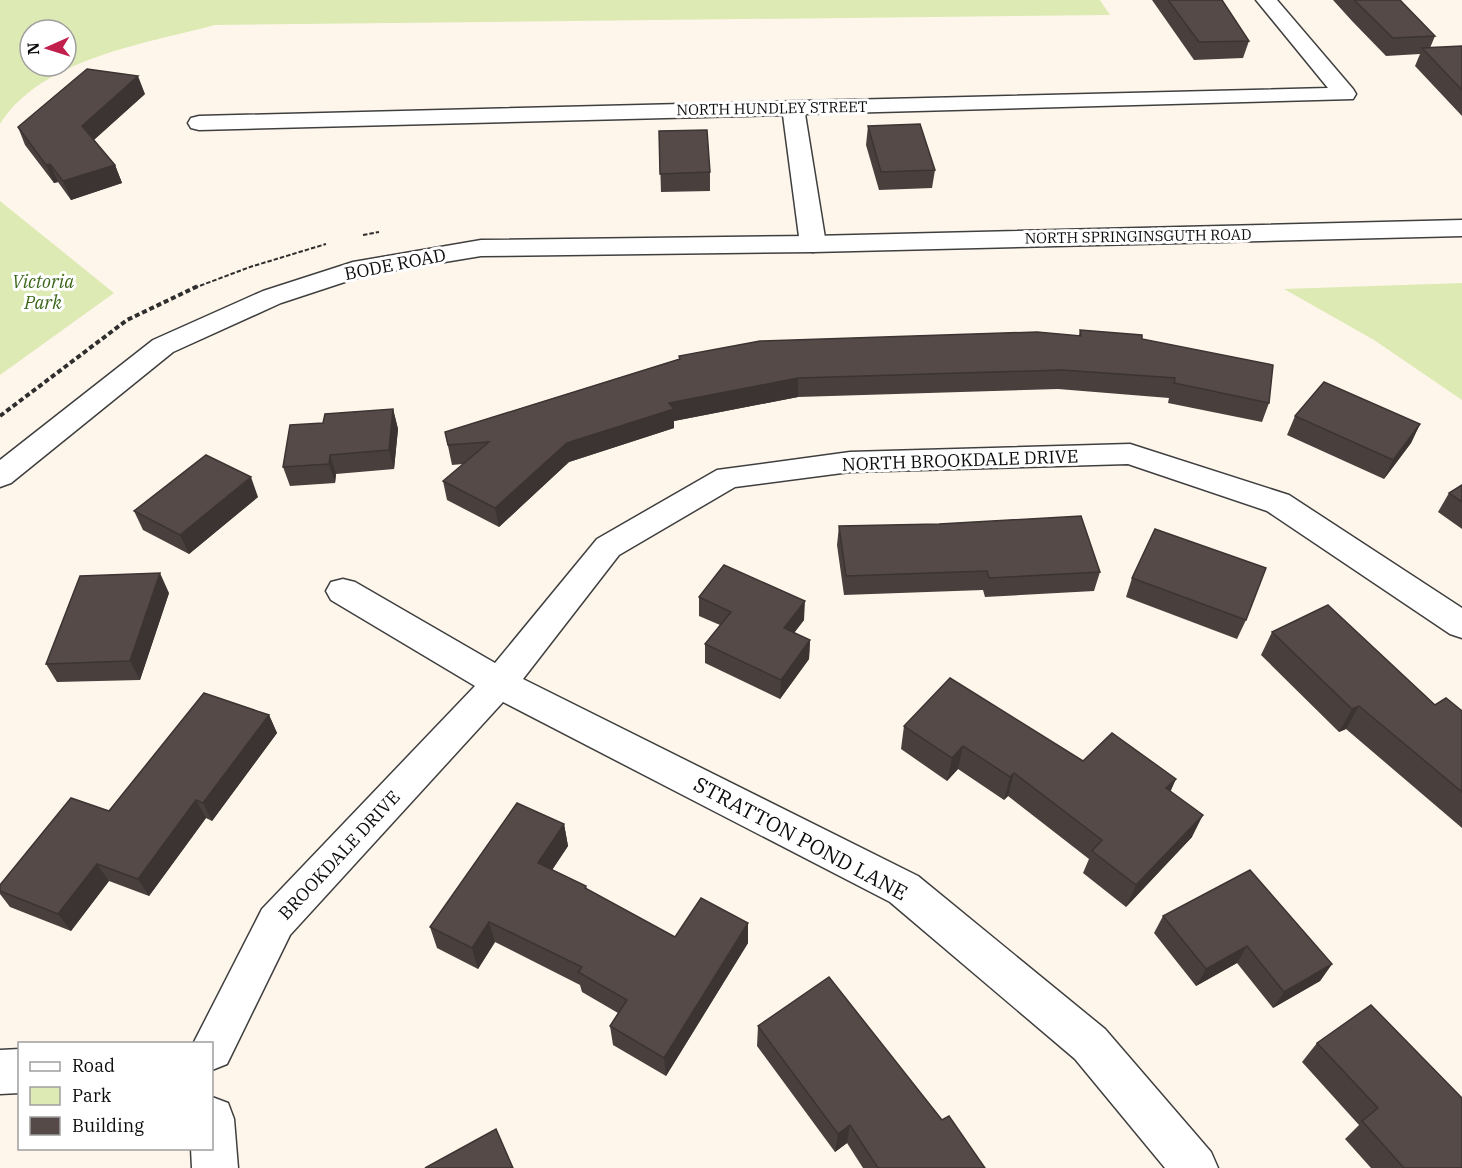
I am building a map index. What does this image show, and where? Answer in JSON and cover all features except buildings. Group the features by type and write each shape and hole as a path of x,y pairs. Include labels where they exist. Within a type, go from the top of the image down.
{"street":[{"name":"NORTH HUNDLEY STREET","path":"199,123 1345,94 1266,0"},
{"path":"793,108 813,244"},
{"name":"NORTH SPRINGINSGUTH ROAD","path":"813,244 1462,228"},
{"name":"BODE ROAD","path":"0,476 163,346 272,297 362,268 482,248 813,244"},
{"name":"NORTH BROOKDALE DRIVE","path":"499,683 608,547 728,477 850,462 1130,454 1278,504 1462,625"},
{"name":"STRATTON POND LANE","path":"343,591 499,683 904,889 1090,1044 1196,1168"},
{"name":"BROOKDALE DRIVE","path":"213,1046 276,922 499,683"},
{"path":"0,1072 18,1071"},
{"path":"213,1135 215,1168"}],"green space":[{"path":"0,0 1100,0 1110,15 215,25 127,47 78,65 78,18 18,18 18,78 51,78 18,102 0,124"},
{"name":"Victoria Park","path":"0,201 114,293 0,375"},
{"path":"1462,283 1462,400 1374,340 1284,289"}]}
